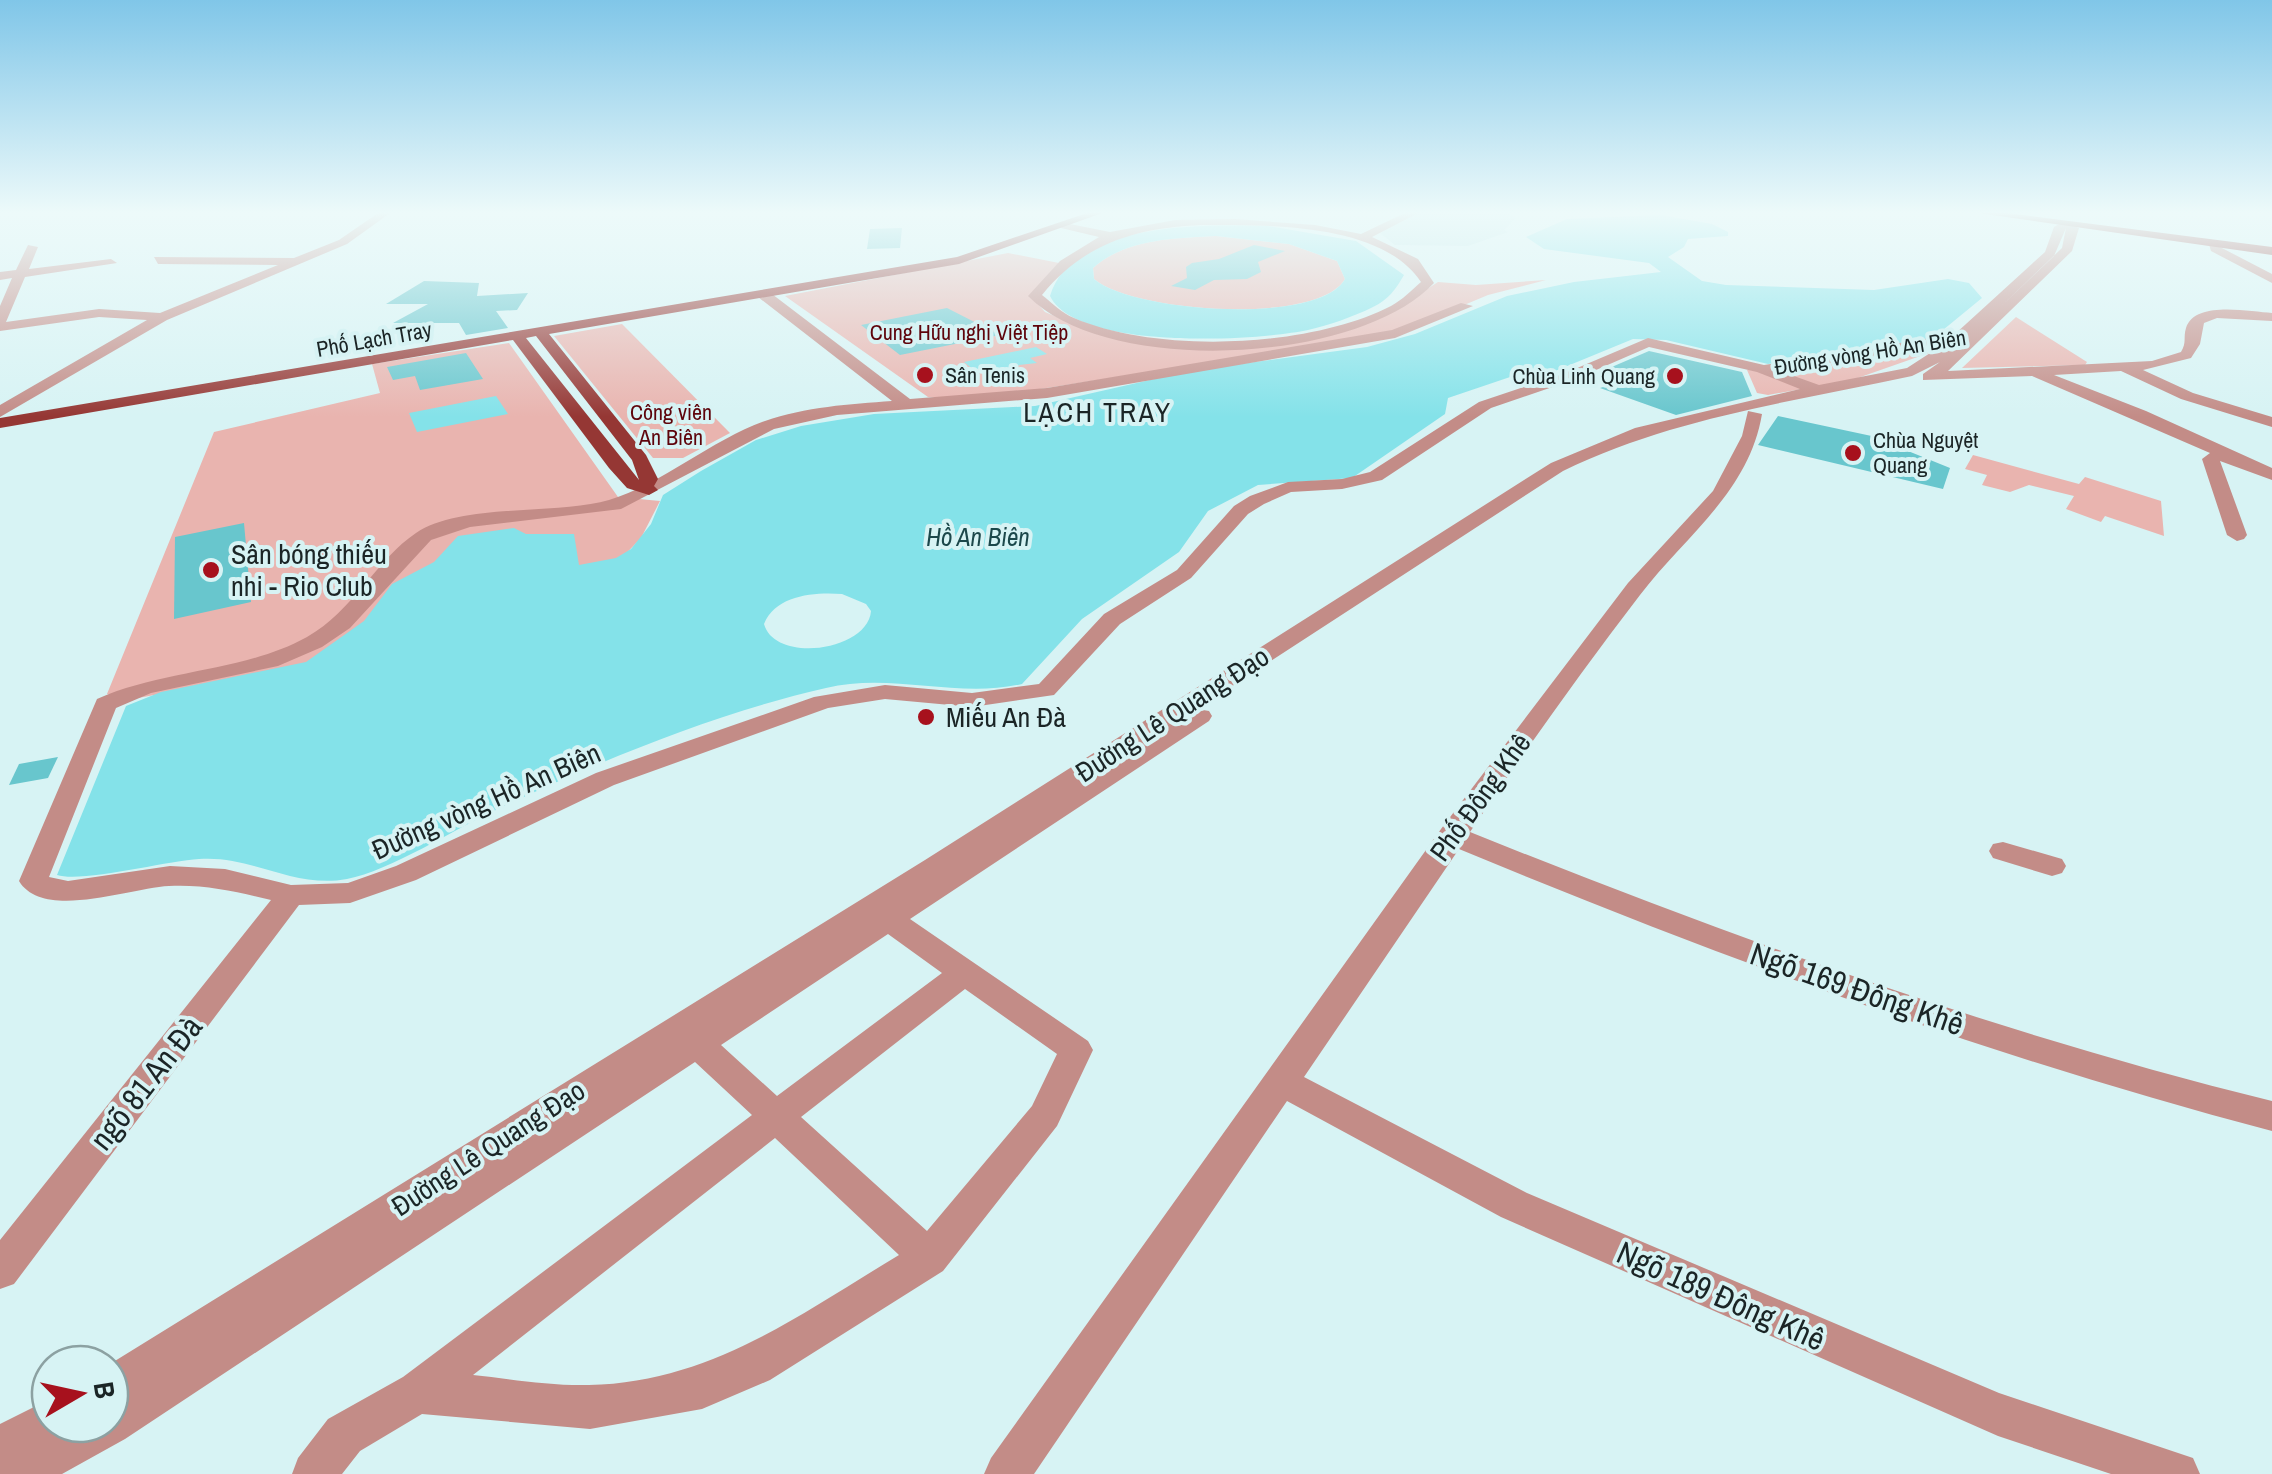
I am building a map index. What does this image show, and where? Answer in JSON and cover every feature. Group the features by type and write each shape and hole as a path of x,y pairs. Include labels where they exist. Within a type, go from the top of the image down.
{"main road":[{"name":"Phố Lạch Tray","path":"0,423 845,280"},
{"path":"517,335 633,484 647,488 650,479 640,459 539,331"},
{"path":"571,404 593,400"}],"street":[{"path":"18,280 0,324 99,314 162,316"},
{"path":"4,407 162,316 255,280"},
{"path":"1047,280 1035,296 1047,312 1101,333 1222,344 1328,332 1382,314 1422,290 1426,280"},
{"name":"Đường Lê Quang Đạo","path":"130,1411 1592,459 1667,432 1708,424 1735,427 1818,391 1924,373 1967,337 2024,280"},
{"path":"763,294 915,404"},
{"name":"Đường vòng Hồ An Biên","path":"1466,306 1395,334 1047,393 836,410 769,425 601,508 442,528 412,546 342,622 306,647 270,661 144,687 106,704 34,873 39,887 68,891 170,876 225,879 292,895 350,893 406,874 605,779 823,702 885,692 972,700 1046,690 1112,620 1184,574 1241,510 1257,500 1288,487 1342,484 1376,476 1458,419 1631,348 1664,343 1762,369 1818,391"},
{"path":"1748,419 1924,373 2124,367 2186,355 2193,344 2193,328 2209,315 2272,316"},
{"name":"Đường vòng Hồ An Biên","path":"1762,369 1967,337"},
{"path":"2124,367 2188,396 2272,424"},
{"path":"2029,370 2140,414 2272,475"},
{"name":"Đường Lê Quang Đạo","path":"130,1376 224,1320 550,1106 935,866 1557,467 1614,440 1748,419"},
{"name":"Phố Đông Khê","path":"1006,1474 1451,835 1623,602 1720,492 1748,419"},
{"path":"2149,440 2179,435"},
{"path":"2224,453 2212,459 2237,535"},
{"name":"Ngõ 169 Đông Khê","path":"1451,835 1672,926 1902,1006 2272,1116"},
{"path":"2003,852 2052,866"},
{"name":"ngõ 81 An Đà","path":"0,1270 292,895"},
{"path":"418,1392 590,1406 702,1388 755,1365 929,1258 1046,1116 1076,1050 889,920"},
{"path":"314,1474 344,1435 418,1392 966,971"},
{"path":"698,1044 929,1258"},
{"name":"Ngõ 189 Đông Khê","path":"1280,1080 1514,1205 1998,1414 2177,1474"},
{"path":"0,1448 30,1432"},
{"name":"Đường Lê Quang Đạo","path":"17,1474 73,1444"}],"green space":[{"name":"Cung Hữu nghị Việt Tiệp","path":"869,280 1044,280 1030,295 1045,312 1097,334 1127,341 1275,343 1387,315 1438,282 1476,285 1546,280 1488,295 1395,334 983,398 928,397 785,296"},
{"path":"1096,280 1344,280 1328,294 1264,308 1183,306 1115,290"},
{"path":"2016,317 2087,362 1962,368"},
{"name":"Công viên An Biên","path":"622,324 730,433 683,458 653,458 554,336"},
{"path":"509,343 618,497 660,501 641,538 616,564 377,620 301,668 138,698 107,694 214,432 380,393 372,364"},
{"path":"1915,348 1929,353 1852,380 1768,395 1757,393 1747,370 1801,369"},
{"path":"1973,455 2079,484 2085,477 2161,501 2164,536 2105,516 2101,522 2066,509 2074,496 2029,485 2010,492 1982,485 1987,475 1965,469"}],"water":[{"path":"1058,280 1096,280 1146,300 1224,309 1264,308 1328,294 1344,280 1401,280 1378,304 1333,323 1283,334 1211,339 1130,334 1094,326 1067,314 1050,296"},
{"name":"Hồ An Biên","path":"1700,280 1726,285 1874,290 1952,280 1969,283 1982,298 1932,339 1768,364 1666,340 1633,339 1543,376 1516,375 1448,398 1445,414 1352,478 1258,485 1208,511 1179,552 1082,619 1022,684 973,689 850,684 785,698 618,756 498,809 383,867 347,879 309,880 218,859 85,876 57,875 126,706 161,692 306,662 364,621 392,584 434,562 458,536 514,528 526,534 574,534 579,565 616,558 631,549 651,524 663,495 756,440 801,426 874,414 1035,406 1194,370 1367,347 1415,334 1507,296 1574,282","holes":["842,594 866,604 871,611 866,625 855,636 820,648 785,644 772,637 764,624 777,607 808,595"]},
{"path":"1036,347 1047,354 1030,358 1037,363 1019,365 1014,371 997,371 992,366 974,370 964,362"},
{"path":"496,396 508,414 417,432 409,413"}],"building":[{"path":"1183,280 1221,280 1195,290 1171,286"},
{"path":"424,281 479,283 477,296 528,293 517,310 496,311 508,328 466,335 459,323 393,323 428,304 386,304"},
{"path":"947,308 1000,335 900,355 861,325"},
{"name":"Chùa Linh Quang","path":"1649,351 1742,372 1752,396 1676,415 1600,388 1618,382 1600,372"},
{"path":"466,353 483,379 420,390 415,376 393,380 387,367"},
{"name":"Chùa Nguyệt Quang","path":"1778,416 1909,444 1908,451 1950,468 1943,489 1758,445"},
{"name":"Sân bóng thiếu nhi - Rio Club","path":"244,523 251,602 174,619 175,537"},
{"path":"58,757 48,778 9,785 19,764"}],"place":[{"name":"Sân Tenis","path":"925,375"},
{"name":"Chùa Linh Quang","path":"1675,376"},
{"name":"Chùa Nguyệt Quang","path":"1853,453"},
{"name":"Sân bóng thiếu nhi - Rio Club","path":"211,570"},
{"name":"Miếu An Đà","path":"926,717"}],"district":[{"name":"LẠCH TRAY","path":"1098,412"}]}
